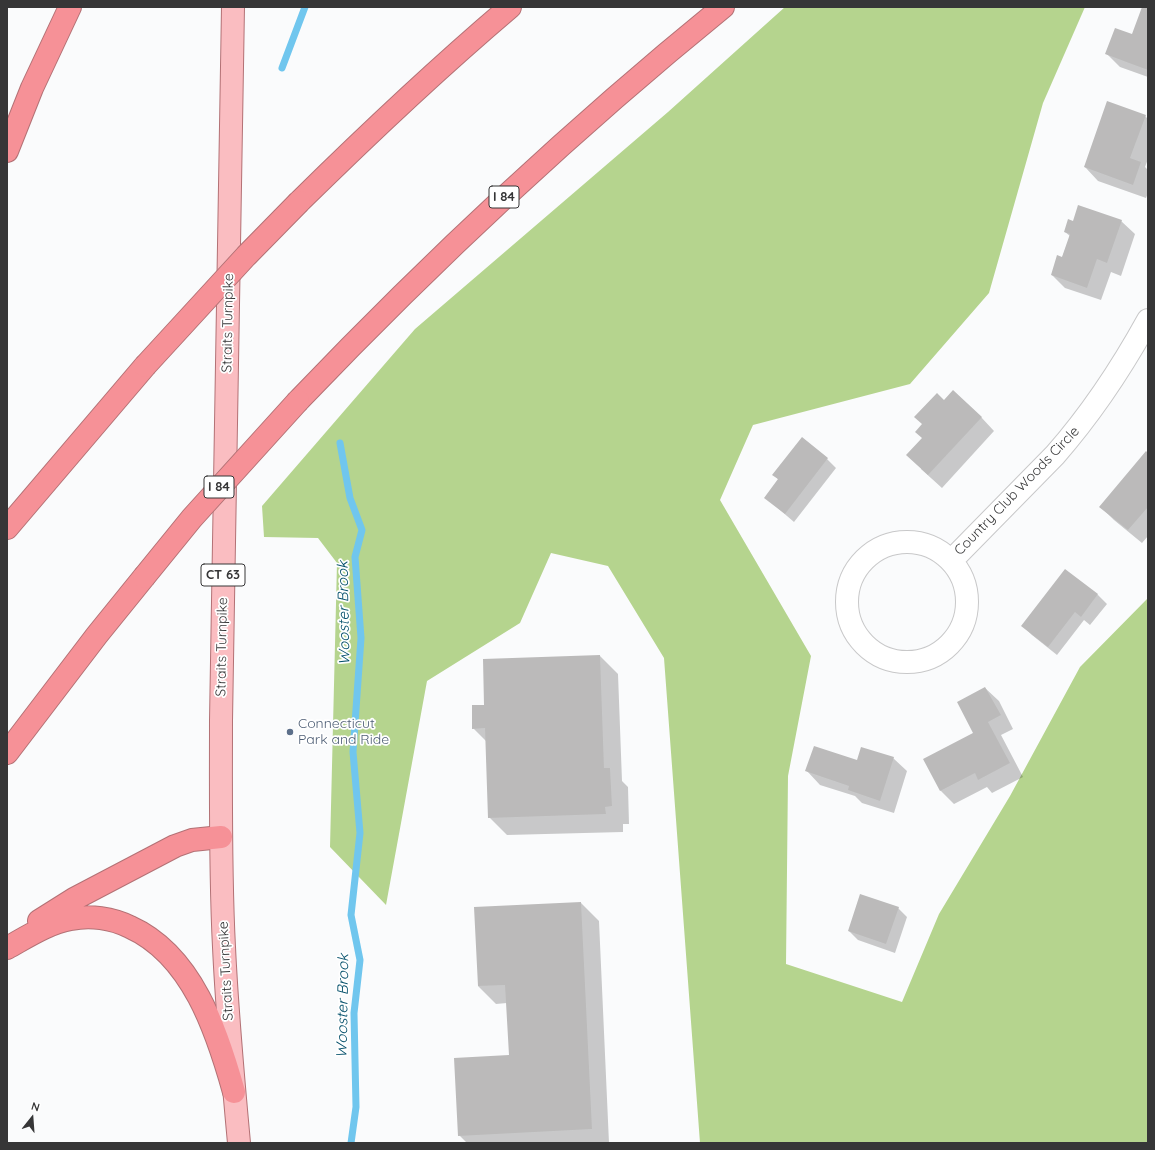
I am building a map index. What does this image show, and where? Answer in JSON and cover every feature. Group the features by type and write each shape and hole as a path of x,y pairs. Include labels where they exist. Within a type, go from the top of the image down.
{"highway":[{"path":"7,151 32,88 70,7"},
{"path":"7,528 144,366 235,268 341,161 411,95 510,7"},
{"name":"I 84","path":"7,754 93,641 202,507 363,332 506,196 591,118 723,7"},
{"path":"7,944 30,927 74,899 175,846 192,840 221,837"},
{"path":"7,948 49,926 71,919 94,918 118,921 142,932 164,949 182,970 197,994 213,1026 234,1092"}],"main road":[{"name":"Straits Turnpike","path":"234,7 221,712 221,837 224,948 239,1143"}],"street":[{"name":"Country Club Woods Circle","path":"951,561 1070,438 1106,390 1148,320"},
{"name":"Country Club Woods Circle","path":"896,543 916,543 935,549 951,561 962,577 967,596 966,616 958,634 945,649 928,659 908,662 889,660 871,650 857,636 849,618 847,598 852,579 862,562 878,550 896,543"}],"green space":[{"path":"785,7 1085,7 1043,103 989,293 910,384 753,425 720,500 811,656 788,776 786,964 902,1002 939,914 1010,796 1080,667 1148,598 1148,1143 700,1143 664,658 608,566 551,553 520,623 427,681 386,905 330,847 337,563 318,538 264,537 262,506 415,329 668,112"}],"building":[{"path":"1142,7 1148,7 1148,70 1105,54 1115,28 1132,34"},
{"path":"1107,101 1146,115 1130,158 1141,162 1133,185 1084,167"},
{"path":"1078,205 1122,220 1107,263 1097,259 1087,288 1051,275 1057,255 1062,257 1070,234 1064,232 1068,219 1073,221"},
{"path":"953,390 982,417 928,475 906,455 922,438 915,432 922,424 914,417 937,393 944,400"},
{"path":"802,437 828,458 785,514 764,498 778,479 772,475"},
{"path":"1146,451 1148,453 1148,507 1128,530 1099,507"},
{"path":"1065,569 1098,594 1081,617 1075,612 1048,647 1021,626"},
{"path":"600,655 604,768 610,768 612,806 605,807 606,814 488,818 485,728 472,729 472,705 484,705 483,659"},
{"path":"985,687 1001,715 988,722 1010,763 978,780 975,773 940,791 923,759 973,733 957,702"},
{"path":"814,746 857,760 861,747 894,757 880,801 848,790 849,786 805,771"},
{"path":"860,894 899,907 886,944 848,931"},
{"path":"581,902 592,1129 458,1136 454,1058 509,1055 505,985 478,986 474,907"}],"waterway":[{"name":"Wooster Brook","path":"282,68 305,7"},
{"name":"Wooster Brook","path":"340,443 350,498 362,530 355,557 361,638 353,752 360,833 351,915 360,960 354,1013 356,1107 351,1143"}],"place":[{"name":"Connecticut Park and Ride","path":"290,732"}]}
